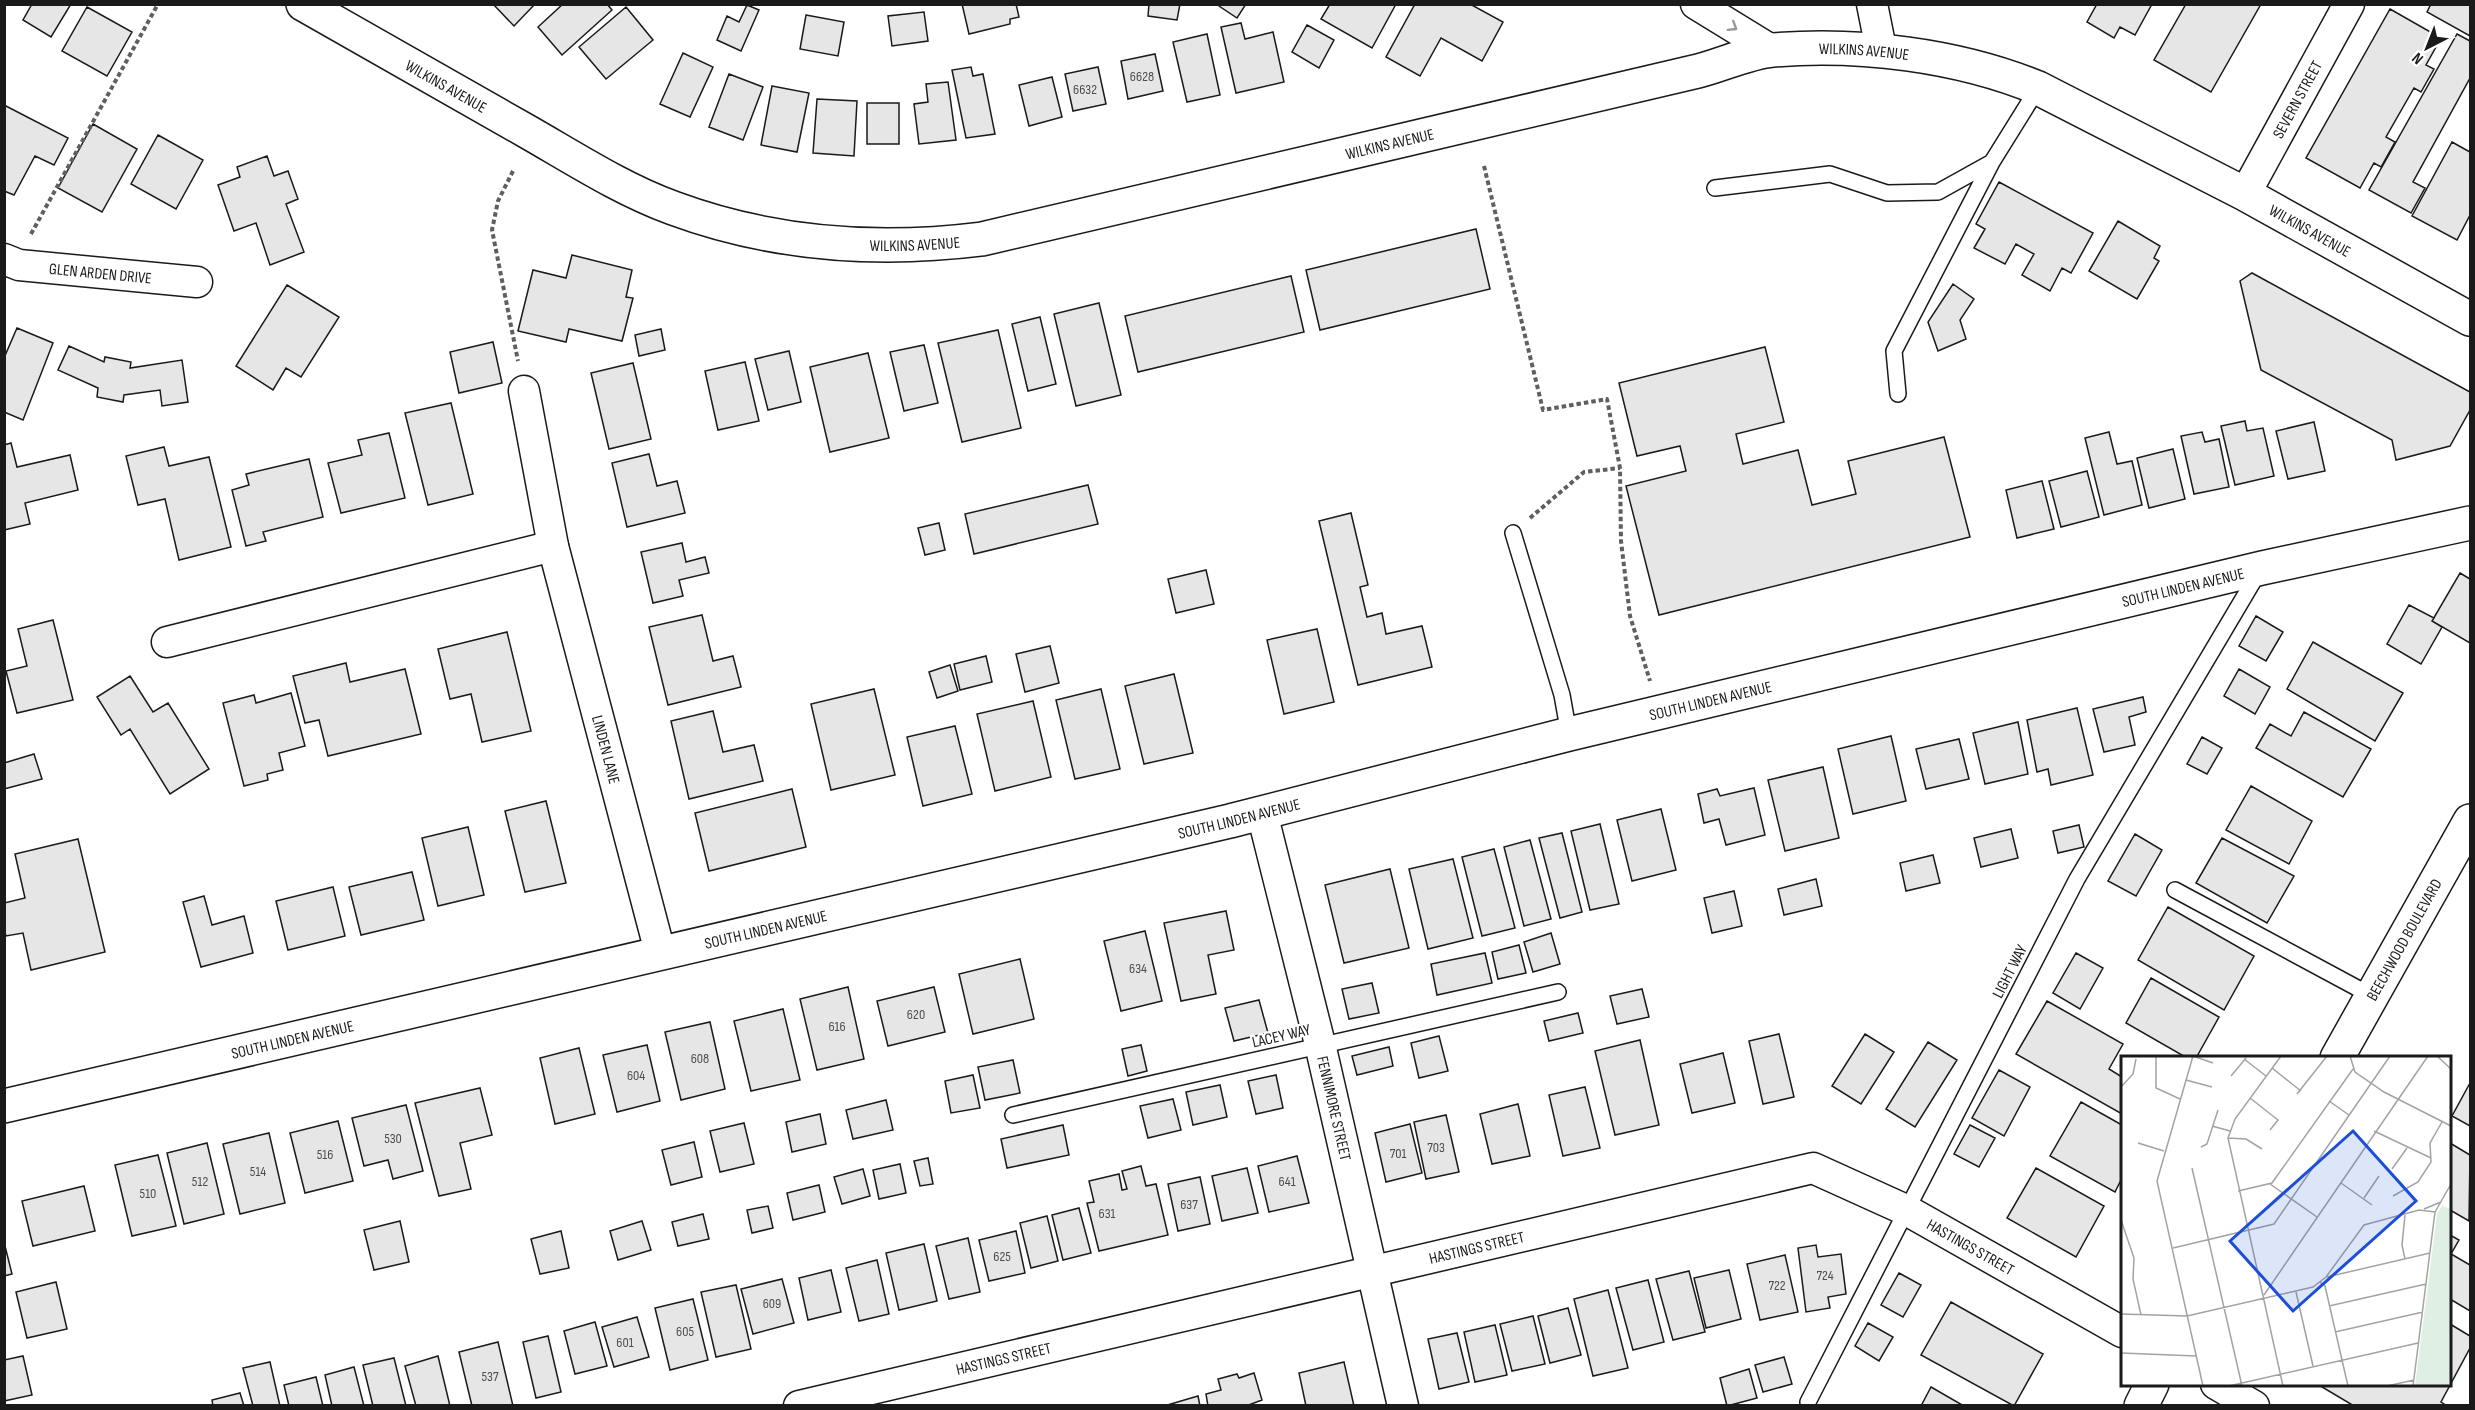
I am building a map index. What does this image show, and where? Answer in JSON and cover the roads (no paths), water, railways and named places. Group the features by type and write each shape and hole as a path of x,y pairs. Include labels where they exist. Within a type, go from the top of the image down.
{"main road":[{"name":"WILKINS AVENUE","path":"303,4 602,174 671,208 769,236 818,243 859,245 928,246 982,239 1698,71 1771,50 1881,49 2003,74 2038,88 2245,194 2470,319"},
{"name":"SOUTH LINDEN AVENUE","path":"4,1106 1262,813 1569,734 2262,568 2470,523"},
{"name":"BEECHWOOD BOULEVARD","path":"2338,1056 2470,821"},
{"path":"2140,1406 2151,1386"}],"street":[{"path":"1696,4 1771,50"},
{"path":"1872,4 1881,49"},
{"name":"SEVERN STREET","path":"2245,194 2349,4"},
{"name":"GLEN ARDEN DRIVE","path":"15,252 19,265 197,282"},
{"name":"LINDEN LANE","path":"524,392 553,546 660,952"},
{"path":"167,642 553,546"},
{"name":"FENNIMORE STREET","path":"1262,813 1320,1044 1403,1406"},
{"name":"HASTINGS STREET","path":"799,1406 1813,1168 1908,1211 2121,1331"},
{"path":"2219,1386 2254,1406"}],"lane":[{"path":"1898,394 1894,351 1992,162 2038,88"},
{"path":"1715,188 1830,174 1887,193 1938,192 1992,162"},
{"path":"1513,532 1562,695 1569,734"},
{"name":"LIGHT WAY","path":"1808,1402 2077,879 2262,568"},
{"path":"2175,890 2372,996"},
{"name":"LACEY WAY","path":"1013,1115 1558,992"}]}
